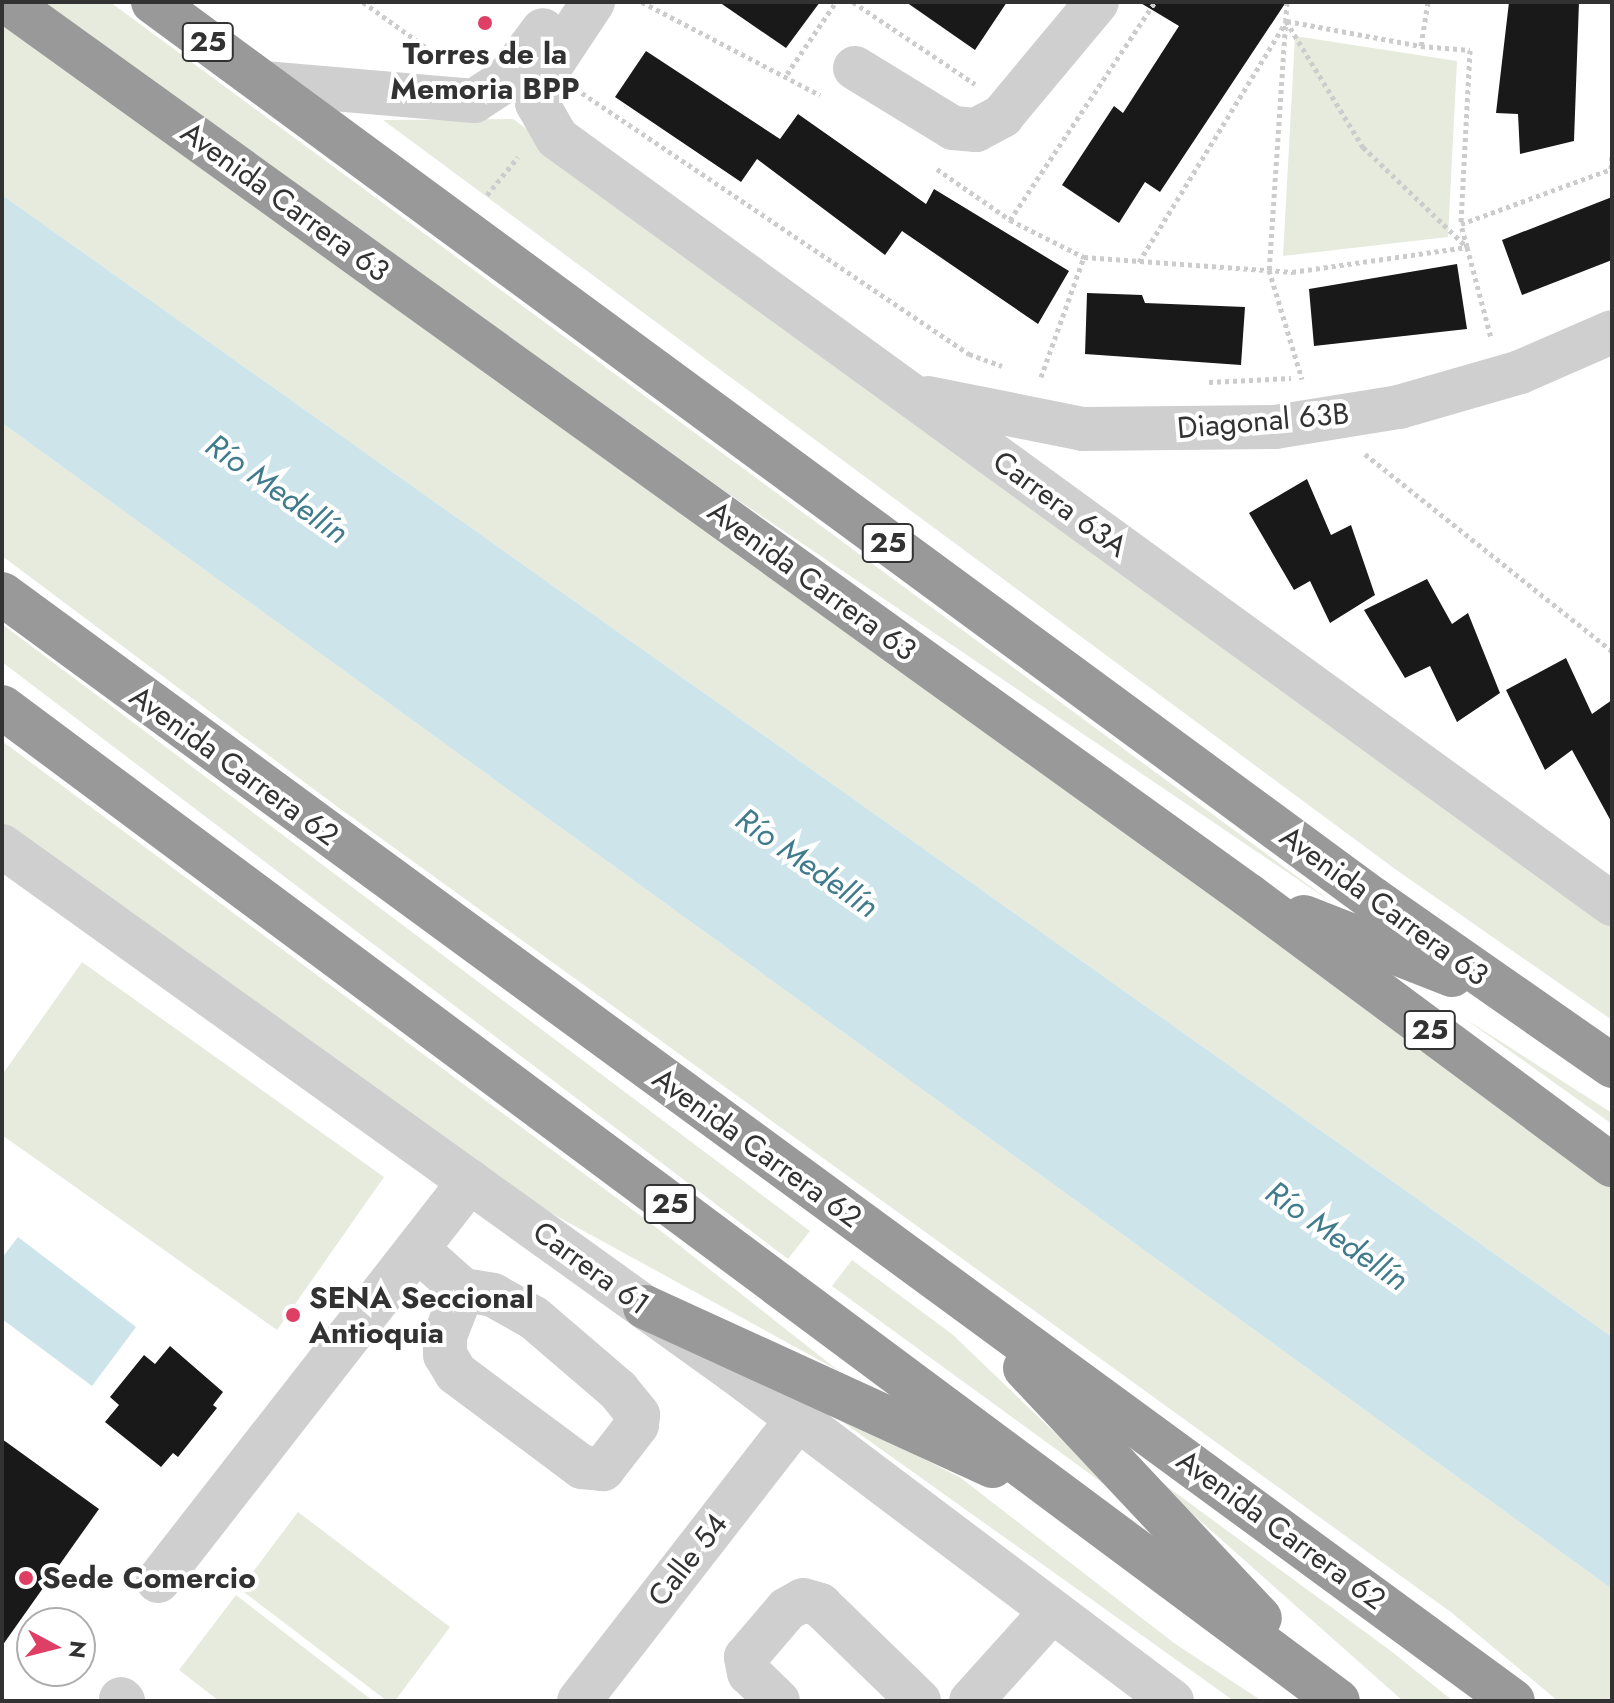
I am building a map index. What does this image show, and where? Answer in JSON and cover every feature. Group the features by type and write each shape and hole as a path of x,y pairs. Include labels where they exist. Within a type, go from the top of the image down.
{"highway":[{"name":"Avenida Carrera 63","path":"7,2 1248,895 1612,1165"},
{"name":"Avenida Carrera 63","path":"153,2 1514,1000 1612,1066"},
{"name":"Avenida Carrera 62","path":"2,594 1513,1701"},
{"name":"25","path":"2,707 1339,1701"},
{"path":"1248,895 1514,1000"},
{"path":"949,1288 1339,1701"},
{"path":"645,1307 1073,1503"}],"street":[{"path":"264,83 474,101 506,80 564,2"},
{"path":"841,84 953,128 976,130 1002,116 1097,2"},
{"path":"542,104 612,8"},
{"name":"Carrera 63A","path":"542,104 557,138 1612,904"},
{"name":"Diagonal 63B","path":"905,391 1025,421 1083,429 1275,427 1399,407 1520,372 1612,332"},
{"name":"Carrera 61","path":"2,846 645,1307 1172,1701"},
{"path":"158,1581 419,1251 470,1181"},
{"path":"419,1251 463,1290 493,1295 534,1318 618,1390 638,1415 637,1425 603,1469 582,1467 456,1373 445,1355 445,1336 463,1290"},
{"name":"Calle 54","path":"579,1701 798,1419"},
{"path":"778,1701 749,1673 746,1657 787,1609 803,1600 820,1605 919,1701"},
{"path":"971,1701 1052,1611"}],"path":[{"path":"363,2 439,58"},
{"path":"612,8 640,2 787,74 841,84"},
{"path":"787,74 836,2"},
{"path":"853,2 977,86 987,74"},
{"path":"1010,220 1155,2"},
{"path":"1287,2 1269,270 1304,381"},
{"path":"1421,46 1428,2"},
{"path":"1286,21 1421,46 1470,50 1461,224 1493,347"},
{"path":"1286,21 1363,147 1467,247"},
{"path":"1139,262 1286,21"},
{"path":"589,79 581,92 606,110 969,354 1011,370"},
{"path":"461,228 542,104"},
{"path":"1461,224 1612,169 1612,154"},
{"path":"935,168 1010,220 1084,257 1292,272 1467,247"},
{"path":"1040,380 1084,257"},
{"path":"1026,375 1055,381"},
{"path":"1195,383 1304,381 1316,376"},
{"path":"1374,446 1360,450 1612,651"}],"shaded area":[{"path":"42,2 110,2 1337,906 729,494"},
{"path":"2,21 1612,1185 1612,1337 2,195"},
{"path":"1295,36 1457,61 1448,237 1283,256"},
{"path":"513,119 1612,924 1612,1020 1395,869 383,120"},
{"path":"2,423 1612,1589 1612,1701 1558,1701 1452,1613 335,805 2,556"},
{"path":"2,624 810,1231 788,1259 2,662"},
{"path":"2,741 661,1231 839,1371 500,1185 2,831"},
{"path":"82,962 384,1177 277,1330 2,1135 2,1075"},
{"path":"1464,1018 1612,1113 1612,1124"},
{"path":"852,1260 952,1334 1123,1498 832,1286"},
{"path":"819,1405 961,1478 1174,1643 1262,1701 1234,1701"},
{"path":"1135,1463 1391,1651 1453,1701 1403,1701"},
{"path":"298,1512 450,1627 395,1701 387,1701 240,1589"},
{"path":"236,1595 373,1701 219,1701 179,1670"}],"water":[{"name":"Río Medellín","path":"2,195 1612,1337 1612,1589 2,423"},
{"path":"18,1237 136,1327 92,1386 2,1319 2,1258"}],"building":[{"path":"719,2 820,2 786,48"},
{"path":"906,2 1007,2 975,50"},
{"path":"1139,2 1286,2 1160,192 1145,182 1119,223 1062,185 1114,106 1123,113 1179,26"},
{"path":"1509,2 1579,2 1574,141 1520,154 1518,114 1496,113"},
{"path":"646,51 780,139 798,114 926,204 934,189 1069,271 1038,324 902,231 885,255 757,159 741,182 615,97"},
{"path":"1612,197 1612,260 1522,295 1502,240"},
{"path":"1457,264 1467,329 1314,346 1309,289"},
{"path":"1087,293 1142,295 1145,303 1245,307 1241,365 1085,354"},
{"path":"1307,479 1331,535 1351,525 1375,595 1330,623 1310,581 1294,590 1249,513"},
{"path":"1427,579 1452,624 1468,613 1500,693 1457,722 1430,666 1405,678 1364,610"},
{"path":"1566,658 1592,714 1612,700 1612,823 1572,750 1545,770 1506,690"},
{"path":"170,1346 223,1392 213,1405 217,1408 178,1457 173,1453 161,1467 105,1422 119,1405 110,1397 144,1355 155,1364"},
{"name":"Sede Comercio","path":"2,1439 99,1509 30,1607 16,1607 16,1626 2,1646"}],"place":[{"name":"Torres de la Memoria BPP","path":"485,23"},
{"name":"SENA Seccional Antioquia","path":"293,1315"},
{"name":"Sede Comercio","path":"26,1578"}]}
